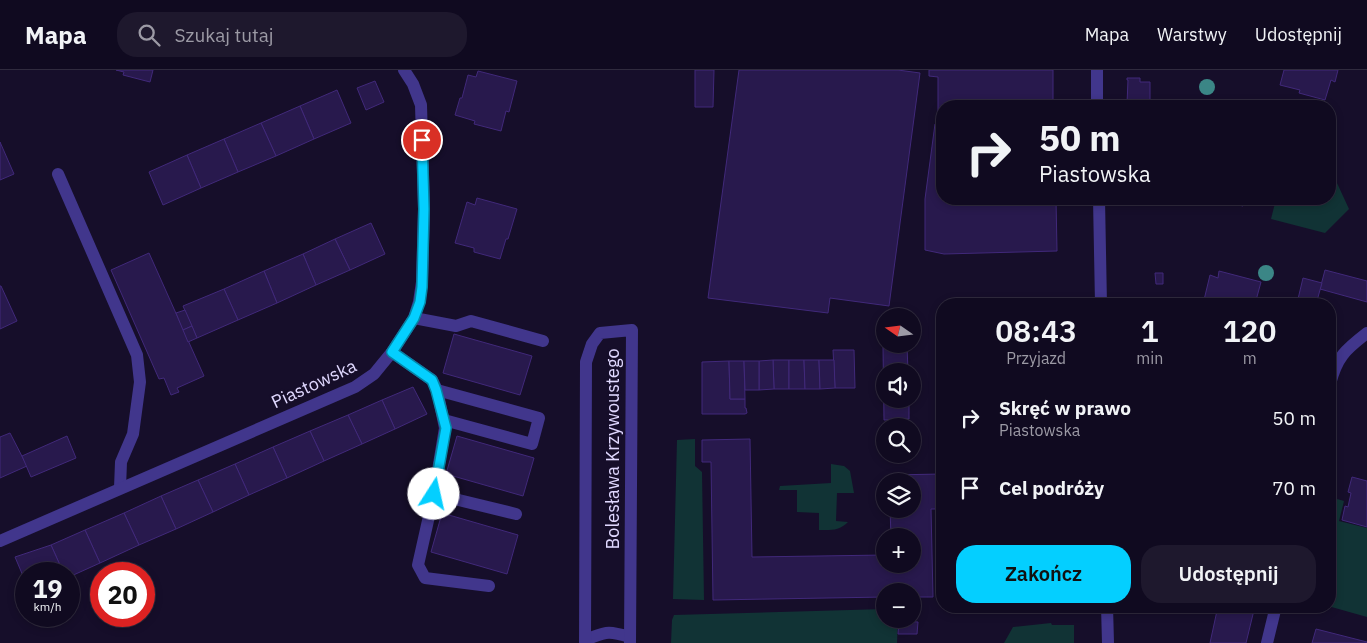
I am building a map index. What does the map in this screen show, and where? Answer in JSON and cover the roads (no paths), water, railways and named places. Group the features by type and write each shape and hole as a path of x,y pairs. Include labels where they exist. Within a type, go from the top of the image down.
{"street":[{"name":"Piastowska","path":"0,541 355,386 374,374 392,352 414,318 420,302 422,282 424,209 421,105 404,70"},
{"path":"1097,70 1097,100"},
{"path":"58,174 137,355 140,382 133,434 121,462 120,488"},
{"path":"1099,205 1102,298"},
{"path":"414,318 456,326 472,321 542,341"},
{"name":"Bolesława Krzywoustego","path":"585,642 586,362 592,344 600,333 632,330 630,640"},
{"path":"1336,366 1341,355 1367,333"},
{"path":"392,352 432,380 446,428 418,565 425,578 489,586"},
{"path":"436,390 539,418 532,444 444,420"},
{"path":"434,494 516,514"},
{"path":"1107,613 1108,643"},
{"path":"1267,643 1274,613"},
{"path":"585,642 604,632 611,632 630,640"}]}
